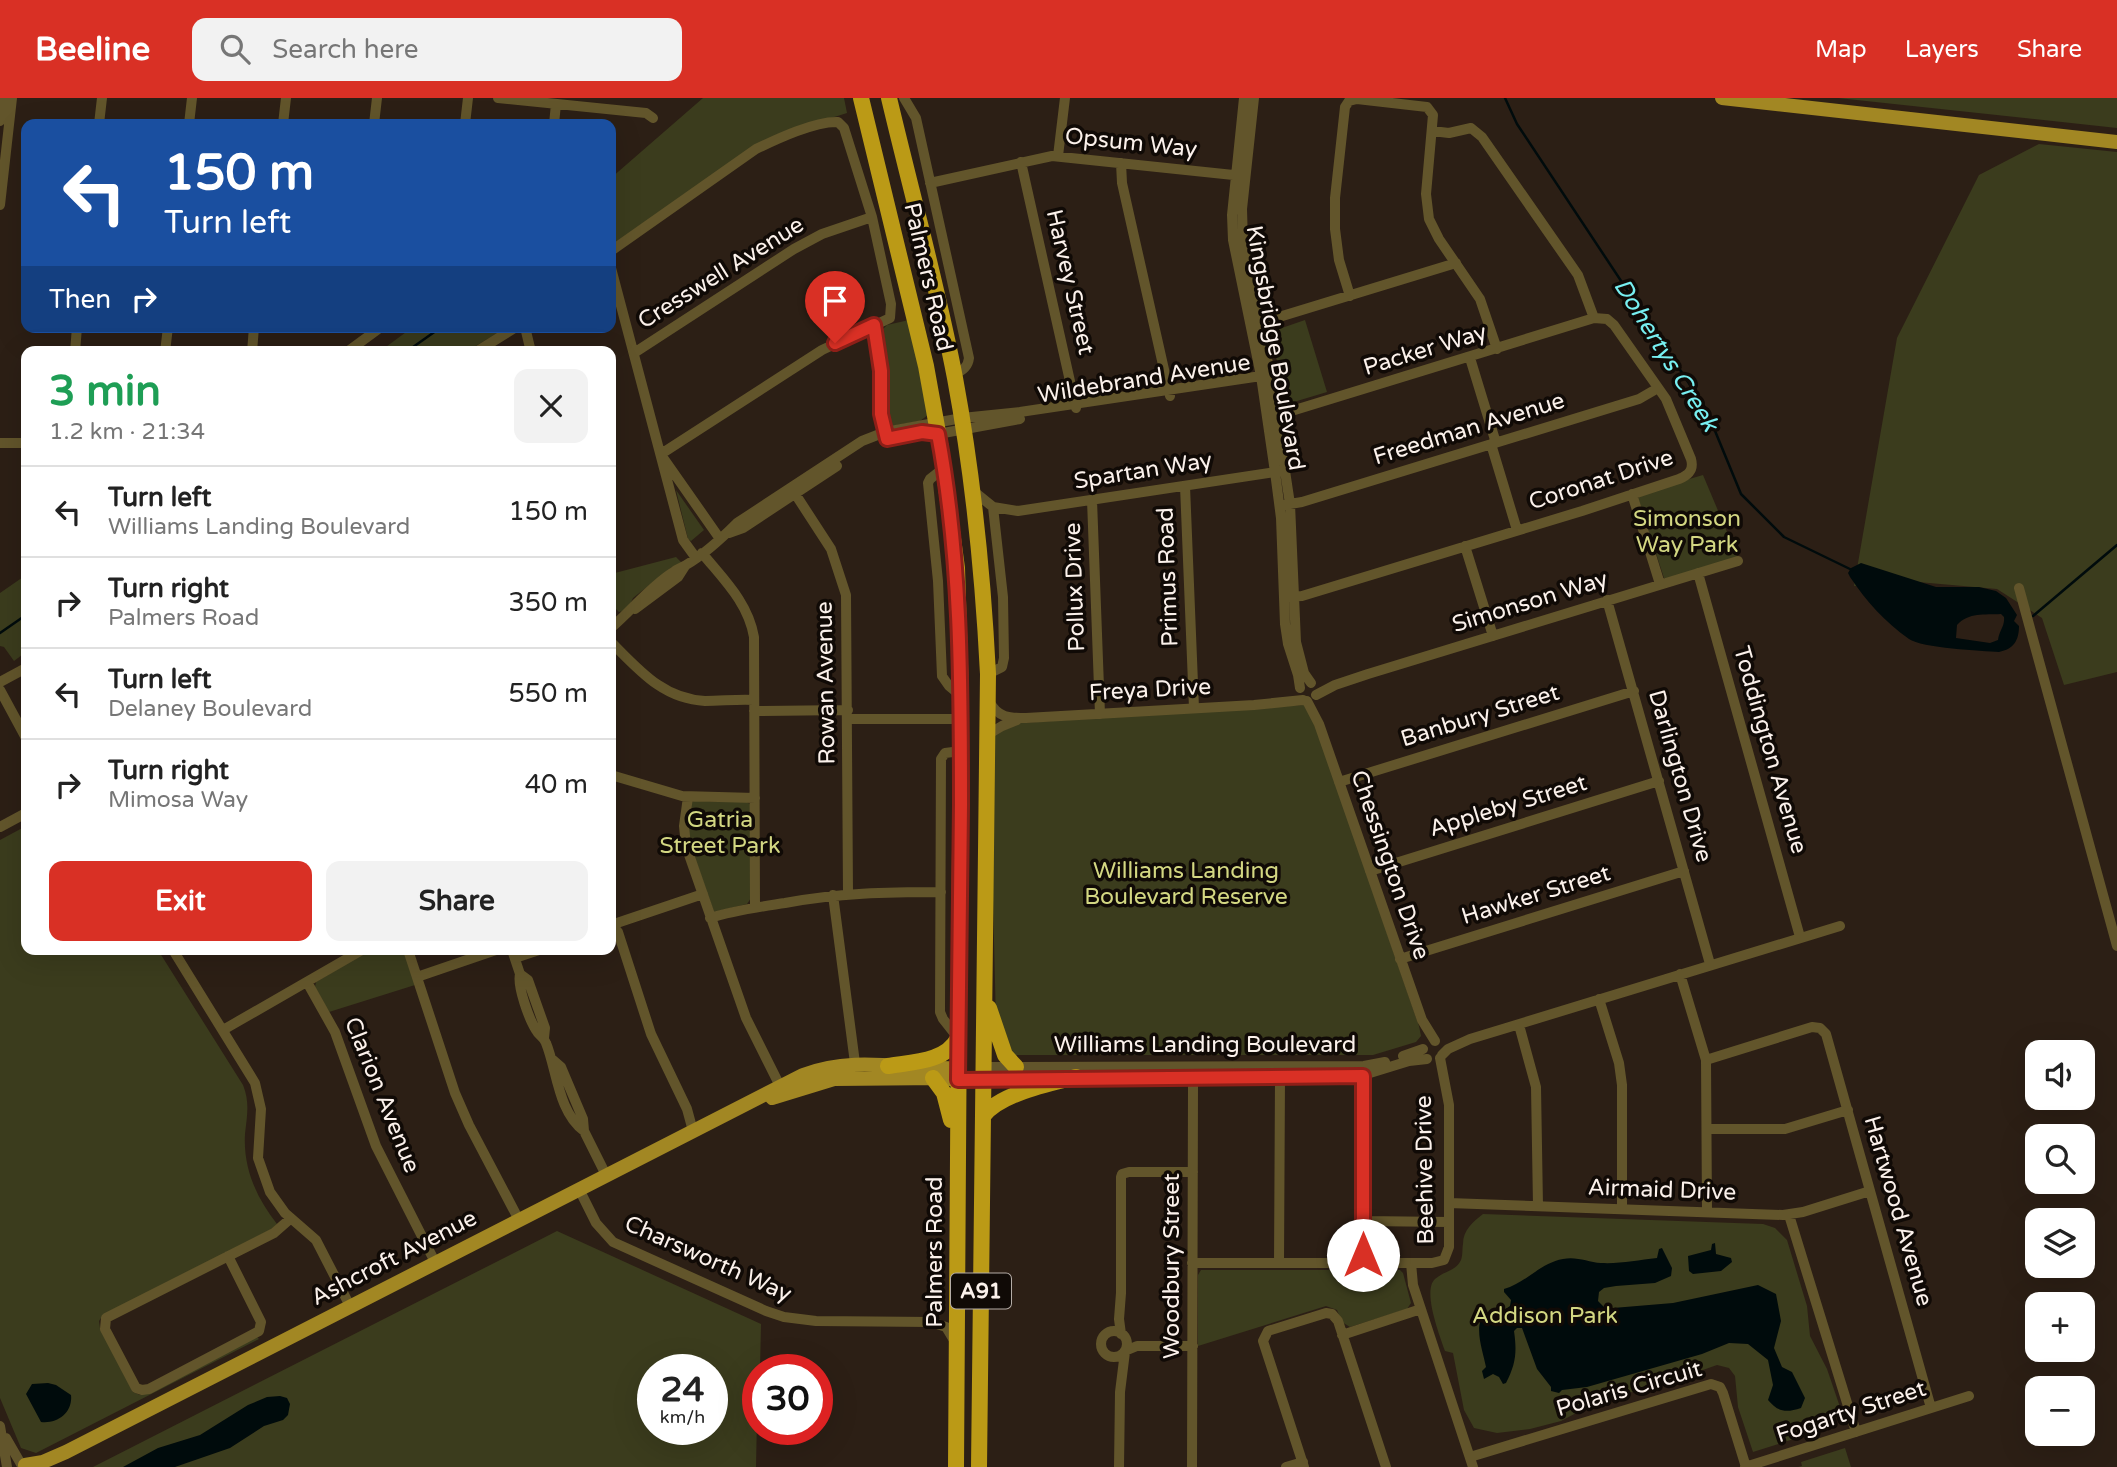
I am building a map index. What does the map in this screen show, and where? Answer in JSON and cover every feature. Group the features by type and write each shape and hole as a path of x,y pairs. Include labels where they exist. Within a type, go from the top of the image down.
{"highway":[{"name":"Palmers Road","path":"861,98 926,366 944,468 957,568 961,751 956,1467"},
{"name":"Palmers Road","path":"889,98 954,374 972,490 985,608 988,699 979,1467"},
{"path":"984,992 1005,1055 1016,1067"},
{"path":"888,1066 935,1057 951,1049 958,1038"},
{"path":"958,1074 984,1073"},
{"path":"983,1116 990,1107 1002,1101 1043,1085 1076,1077"},
{"path":"933,1078 939,1083 948,1105 958,1157"}],"main road":[{"path":"1722,98 2117,142"},
{"name":"Ashcroft Avenue","path":"19,1466 43,1462 66,1452 780,1086 822,1068 855,1063 958,1074"},
{"name":"Ashcroft Avenue","path":"743,1106 834,1079 933,1078 958,1074"},
{"name":"Ashcroft Avenue","path":"50,1467 66,1452"}],"street":[{"path":"0,121 2,98"},
{"path":"0,205 12,98"},
{"path":"100,119 102,98"},
{"path":"190,119 192,98"},
{"path":"277,119 279,98"},
{"path":"284,119 286,98"},
{"path":"375,119 377,98"},
{"path":"466,119 468,98"},
{"path":"498,98 646,113 653,118"},
{"name":"Palmers Road","path":"904,98 915,114 969,358 968,364 961,372 954,374"},
{"path":"1058,156 1065,98"},
{"name":"Kingsbridge Boulevard","path":"1244,98 1242,269 1272,417 1285,505 1289,597 1287,644 1308,692"},
{"name":"Kingsbridge Boulevard","path":"1241,176 1254,98"},
{"path":"1350,296 1339,260 1334,219 1344,111 1353,99 1427,107 1433,115 1427,210 1434,230 1480,299 1497,349"},
{"path":"554,119 556,104"},
{"path":"616,247 746,155 780,138 832,122 840,124 846,131 872,217 891,304 890,317 822,350 661,454"},
{"path":"1432,131 1449,133 1471,128 1479,133 1578,275 1594,318"},
{"name":"Opsum Way","path":"930,183 1058,156 1241,176"},
{"name":"Harvey Street","path":"1021,162 1076,408"},
{"path":"1121,163 1122,183 1170,393"},
{"name":"Cresswell Avenue","path":"634,353 794,249 822,234 872,217"},
{"path":"1255,325 1456,263"},
{"path":"616,296 661,454 674,483 683,540 742,604 750,621 755,647 755,906"},
{"name":"Packer Way","path":"1272,417 1594,318"},
{"name":"Coronat Drive","path":"1289,597 1517,530 1688,474 1692,468 1691,459 1671,410 1658,388 1614,325 1607,319 1594,318"},
{"path":"874,325 881,371 881,414 886,435"},
{"path":"355,346 373,333"},
{"path":"486,346 506,333"},
{"path":"1470,358 1517,530"},
{"name":"Wildebrand Avenue","path":"616,623 630,611 640,608 678,577 685,566 737,523 793,490 862,441 886,435 922,432 1264,379"},
{"name":"Freedman Avenue","path":"1285,505 1639,398 1658,388"},
{"path":"0,443 21,443"},
{"name":"Spartan Way","path":"996,526 1003,517 1018,511 1280,472"},
{"path":"674,483 723,537"},
{"name":"Primus Road","path":"1185,486 1194,708"},
{"name":"Rowan Avenue","path":"793,490 831,548 845,586 848,613 848,893"},
{"path":"972,490 993,507 1003,597 1004,658 1002,667 988,674"},
{"path":"1632,494 1660,584"},
{"name":"Pollux Drive","path":"1092,500 1100,714"},
{"name":"Spartan Way","path":"993,507 1018,511"},
{"path":"1465,545 1493,636"},
{"name":"Simonson Way","path":"1308,692 1738,561"},
{"name":"Toddington Avenue","path":"1698,573 1800,937"},
{"path":"2019,588 2117,946"},
{"name":"Darlington Drive","path":"1607,600 1710,964"},
{"path":"616,647 649,680 666,691 685,698 848,715 961,719"},
{"path":"0,682 21,671"},
{"path":"0,690 21,729"},
{"name":"Banbury Street","path":"1339,782 1634,691"},
{"name":"Freya Drive","path":"988,699 993,710 1002,716 1026,718 1275,702 1308,692"},
{"name":"Chessington Drive","path":"1308,692 1433,1051"},
{"name":"Freya Drive","path":"987,735 1009,722 1026,718"},
{"path":"958,1038 940,1012 941,759 945,753 961,751"},
{"path":"616,776 688,797 755,798"},
{"name":"Appleby Street","path":"1370,871 1659,781"},
{"path":"688,797 685,838 710,918 746,1018 780,1086"},
{"path":"0,827 21,816"},
{"name":"Hawker Street","path":"1400,959 1684,871"},
{"path":"710,918 755,906 848,893 941,892"},
{"path":"616,923 703,894"},
{"path":"833,895 855,1063"},
{"name":"Williams Landing Boulevard","path":"984,1073 1016,1067 1195,1071 1280,1077 1363,1076 1470,1039 1840,926"},
{"path":"616,931 658,1051 697,1129"},
{"path":"176,955 255,1083 261,1109 257,1148 260,1167 270,1192 290,1219 318,1243 350,1306"},
{"path":"223,1030 353,955"},
{"path":"410,955 454,1093 519,1220"},
{"path":"417,977 481,955"},
{"path":"513,955 520,974 528,981 553,1060 561,1067 583,1119 584,1131 607,1175"},
{"path":"1680,974 1706,1060 1707,1212"},
{"name":"Clarion Avenue","path":"307,982 335,1032 376,1146 435,1262"},
{"path":"1599,999 1619,1063 1622,1084 1622,1209"},
{"path":"1518,1025 1536,1087 1538,1206"},
{"name":"Hartwood Avenue","path":"1706,1060 1812,1027 1820,1028 1828,1038 1931,1408"},
{"name":"Williams Landing Boulevard","path":"984,1073 1076,1077 1364,1066 1433,1051"},
{"name":"Beehive Drive","path":"1192,1263 1432,1264 1444,1260 1448,1251 1449,1222 1449,1105 1433,1051"},
{"name":"Woodbury Street","path":"1192,1467 1195,1071"},
{"path":"1363,1076 1363,1263"},
{"path":"1279,1263 1280,1077"},
{"path":"1707,1129 1785,1129 1847,1110"},
{"path":"1119,1467 1120,1392 1127,1344 1119,1319 1122,1174 1193,1172"},
{"name":"Charsworth Way","path":"579,1189 596,1223 614,1242 775,1315 804,1321 931,1322"},
{"name":"Airmaid Drive","path":"1449,1203 1789,1215 1870,1191"},
{"path":"1789,1215 1856,1432"},
{"path":"228,1256 261,1322 259,1331 149,1389 135,1388 105,1329 106,1318 228,1256 274,1233 290,1219"},
{"path":"1363,1221 1449,1222"},
{"path":"1411,1264 1412,1280 1471,1462"},
{"path":"1120,1281 1116,1302 1101,1342 1120,1392"},
{"path":"931,1322 946,1317 958,1303"},
{"path":"1342,1335 1421,1309"},
{"path":"1286,1467 1304,1464 1264,1345 1264,1336 1273,1329 1326,1313 1336,1318 1386,1467"},
{"path":"931,1322 949,1329 958,1351"},
{"path":"1155,1345 1113,1332 1090,1343 1107,1355 1119,1356 1137,1346 1193,1346"},
{"name":"Polaris Circuit","path":"1471,1462 1711,1384 1720,1387 1723,1393 1746,1467"},
{"name":"Fogarty Street","path":"1746,1467 1969,1396"},
{"path":"1,1428 19,1466"}],"green space":[{"path":"703,98 844,98 847,113 784,133 616,243 616,174"},
{"path":"1838,98 2117,98 2117,128"},
{"path":"2039,144 2117,152 2117,672 2064,685 2042,618 1997,589 1918,582 1854,586 1897,338 1979,175"},
{"path":"909,320 928,415 920,421 891,426 887,421 885,355 884,348 881,347 881,331 887,325"},
{"path":"1305,320 1327,392 1287,404 1284,398 1285,380 1276,358 1271,333"},
{"path":"405,333 497,333 476,346 387,346"},
{"name":"Simonson Way Park","path":"1703,475 1738,558 1664,578 1638,498 1645,492"},
{"path":"676,490 704,530 691,541 688,539"},
{"path":"676,557 683,564 672,567 633,598 626,609 619,612 616,609 616,573"},
{"path":"21,578 21,656 14,661 4,647 0,646 0,593"},
{"name":"Williams Landing Boulevard Reserve","path":"1304,705 1315,724 1419,1026 1421,1036 1416,1042 1373,1055 1011,1055 996,1023 989,736 1005,727 1021,723"},
{"name":"Gatria Street Park","path":"692,802 747,802 751,805 751,898 747,904 714,912 687,836"},
{"path":"21,829 21,955 161,955 243,1085 247,1103 246,1159 257,1193 277,1224 272,1229 103,1315 99,1321 100,1328 133,1392 140,1395 257,1337 259,1339 36,1453 21,1448 0,1398 0,840"},
{"path":"361,955 406,955 415,985 329,1012 315,987 316,982"},
{"name":"Addison Park","path":"1483,1214 1763,1224 1775,1228 1787,1240 1807,1306 1810,1336 1827,1369 1840,1407 1832,1427 1753,1452 1738,1407 1735,1376 1729,1368 1717,1365 1669,1382 1599,1401 1561,1421 1530,1429 1497,1433 1474,1428 1464,1410 1453,1353 1445,1351 1433,1314 1430,1293 1435,1279 1459,1264 1467,1230"},
{"path":"557,1231 761,1324 760,1354 742,1354 742,1445 756,1445 756,1467 93,1467"},
{"path":"1201,1270 1400,1270 1411,1303 1407,1309 1350,1327 1342,1322 1337,1310 1326,1306 1198,1346 1198,1275"},
{"path":"1845,1448 1851,1467 1798,1467 1802,1466 1801,1462"}],"shaded area":[{"path":"1861,563 1936,587 1979,587 1996,591 2006,598 2017,615 2014,621 2019,626 2017,640 2008,649 1999,652 1952,649 1909,639 1869,603 1850,577 1848,573 1851,568","holes":["2001,614 2004,617 1998,640 1990,643 1956,638 1957,625 1967,618"]},
{"path":"1715,1243 1716,1254 1731,1258 1732,1262 1721,1271 1693,1274 1689,1271 1688,1256 1711,1250 1712,1244"},
{"path":"1662,1248 1672,1268 1671,1276 1655,1283 1604,1288 1599,1292 1598,1301 1604,1307 1613,1308 1673,1303 1758,1285 1776,1294 1781,1321 1774,1348 1782,1367 1792,1372 1805,1398 1801,1408 1783,1410 1768,1400 1773,1385 1768,1360 1748,1344 1729,1343 1702,1354 1587,1387 1562,1390 1559,1393 1551,1391 1551,1387 1537,1369 1522,1328 1517,1328 1514,1331 1514,1364 1506,1383 1503,1384 1499,1377 1493,1374 1484,1379 1482,1371 1486,1367 1480,1339 1480,1322 1491,1312 1503,1311 1510,1306 1511,1300 1504,1289 1555,1261 1568,1258 1601,1263 1629,1262 1657,1258 1659,1249"},
{"path":"48,1383 71,1395 70,1407 58,1419 41,1422 26,1394 32,1384"},
{"path":"267,1397 287,1398 290,1404 288,1415 283,1420 264,1426 230,1448 175,1467 123,1467 158,1448 200,1435 248,1405"}],"waterway":[{"name":"Dohertys Creek","path":"1505,98 1517,124 1706,409 1741,494 1784,537 1852,570"},
{"path":"414,346 433,333"},
{"name":"Dohertys Creek","path":"2033,616 2117,545"},
{"path":"0,633 21,618"}],"route":[{"path":"835,343 874,325 881,371 881,414 887,439 922,432 938,434 941,449 957,568 960,633 958,1080 1363,1076 1363,1255"}]}
